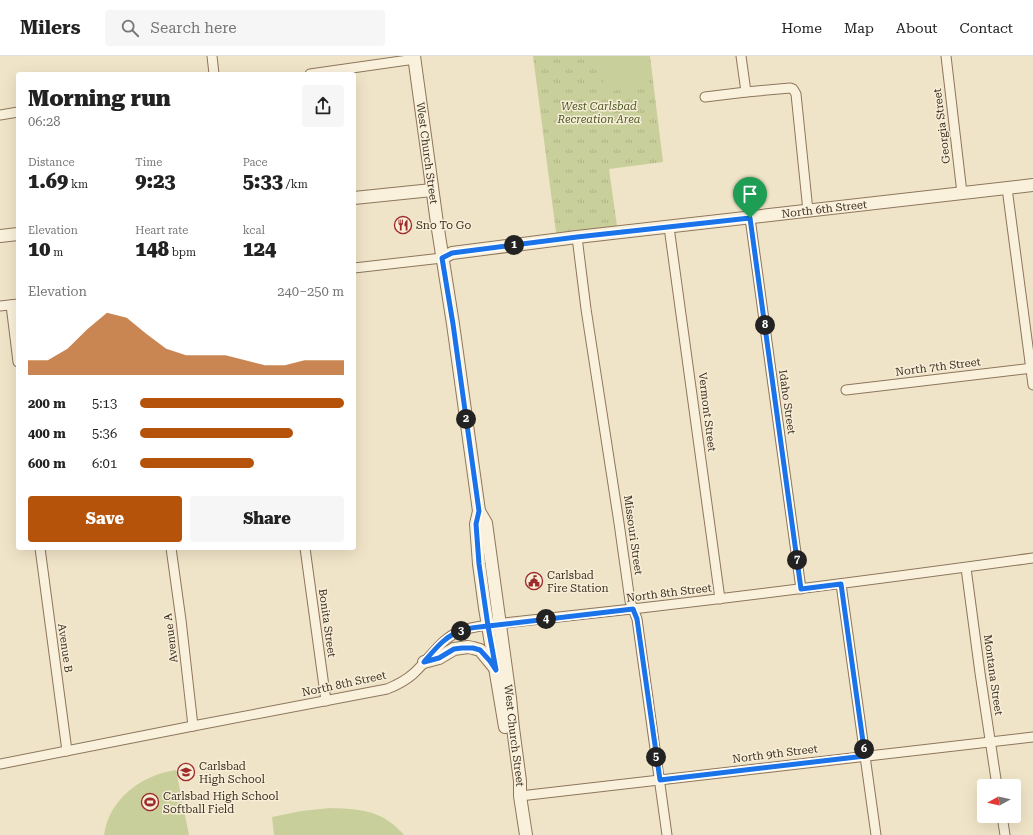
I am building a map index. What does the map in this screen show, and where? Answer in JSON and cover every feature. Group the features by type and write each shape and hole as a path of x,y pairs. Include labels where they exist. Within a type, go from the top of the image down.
{"street":[{"path":"212,56 214,72"},
{"path":"741,56 746,92"},
{"name":"Georgia Street","path":"946,56 962,193"},
{"path":"323,72 414,58"},
{"name":"West Church Street","path":"414,58 479,511 476,524 480,571 494,625 510,698 520,781 520,796 526,835"},
{"path":"705,97 790,88 795,91 808,211"},
{"path":"0,114 16,112"},
{"name":"North 6th Street","path":"356,268 442,258 452,253 577,237 1033,185"},
{"path":"1007,188 1032,368 1033,385"},
{"path":"356,198 432,190"},
{"name":"Idaho Street","path":"750,218 801,589"},
{"name":"Vermont Street","path":"669,227 720,599"},
{"path":"0,236 16,234"},
{"name":"Missouri Street","path":"577,237 586,309 630,601 637,619 667,835"},
{"path":"0,306 15,304 16,323"},
{"name":"North 7th Street","path":"846,390 1032,368"},
{"name":"Avenue B","path":"40,550 66,751"},
{"name":"Avenue A","path":"171,550 193,726"},
{"name":"Bonita Street","path":"305,550 326,701"},
{"name":"North 8th Street","path":"0,764 387,689 400,684 412,675 440,644 455,633 468,628 801,589 1033,558"},
{"name":"Montana Street","path":"966,568 996,779"},
{"path":"841,584 876,835"},
{"name":"West Church Street","path":"494,625 496,670 513,782 520,796"},
{"path":"424,662 439,658 454,649 473,648 480,650 496,670"},
{"name":"North 9th Street","path":"520,796 1033,737"},
{"path":"1003,823 1005,835"}],"green space":[{"name":"West Carlsbad Recreation Area","path":"533,56 650,56 663,162 609,169 618,233 557,240"},
{"path":"600,56 642,56 646,86 604,92"},
{"name":"Carlsbad High School Softball Field","path":"176,770 189,835 104,835 112,810 129,791 139,783 151,777"},
{"path":"330,808 372,813 388,820 404,835 274,835 272,817 301,811"}],"place":[{"name":"Sno To Go","path":"403,225"},
{"name":"Carlsbad Fire Station","path":"534,581"},
{"name":"Carlsbad High School","path":"186,772"},
{"name":"Carlsbad High School Softball Field","path":"150,802"}],"route":[{"path":"750,218 577,237 452,253 442,258 453,324 479,511 476,524 479,564 488,626 468,628 455,633 440,644 424,662 439,658 454,649 473,648 480,650 496,670 488,626 633,609 637,619 660,780 865,756 841,584 801,589 750,218"}]}
